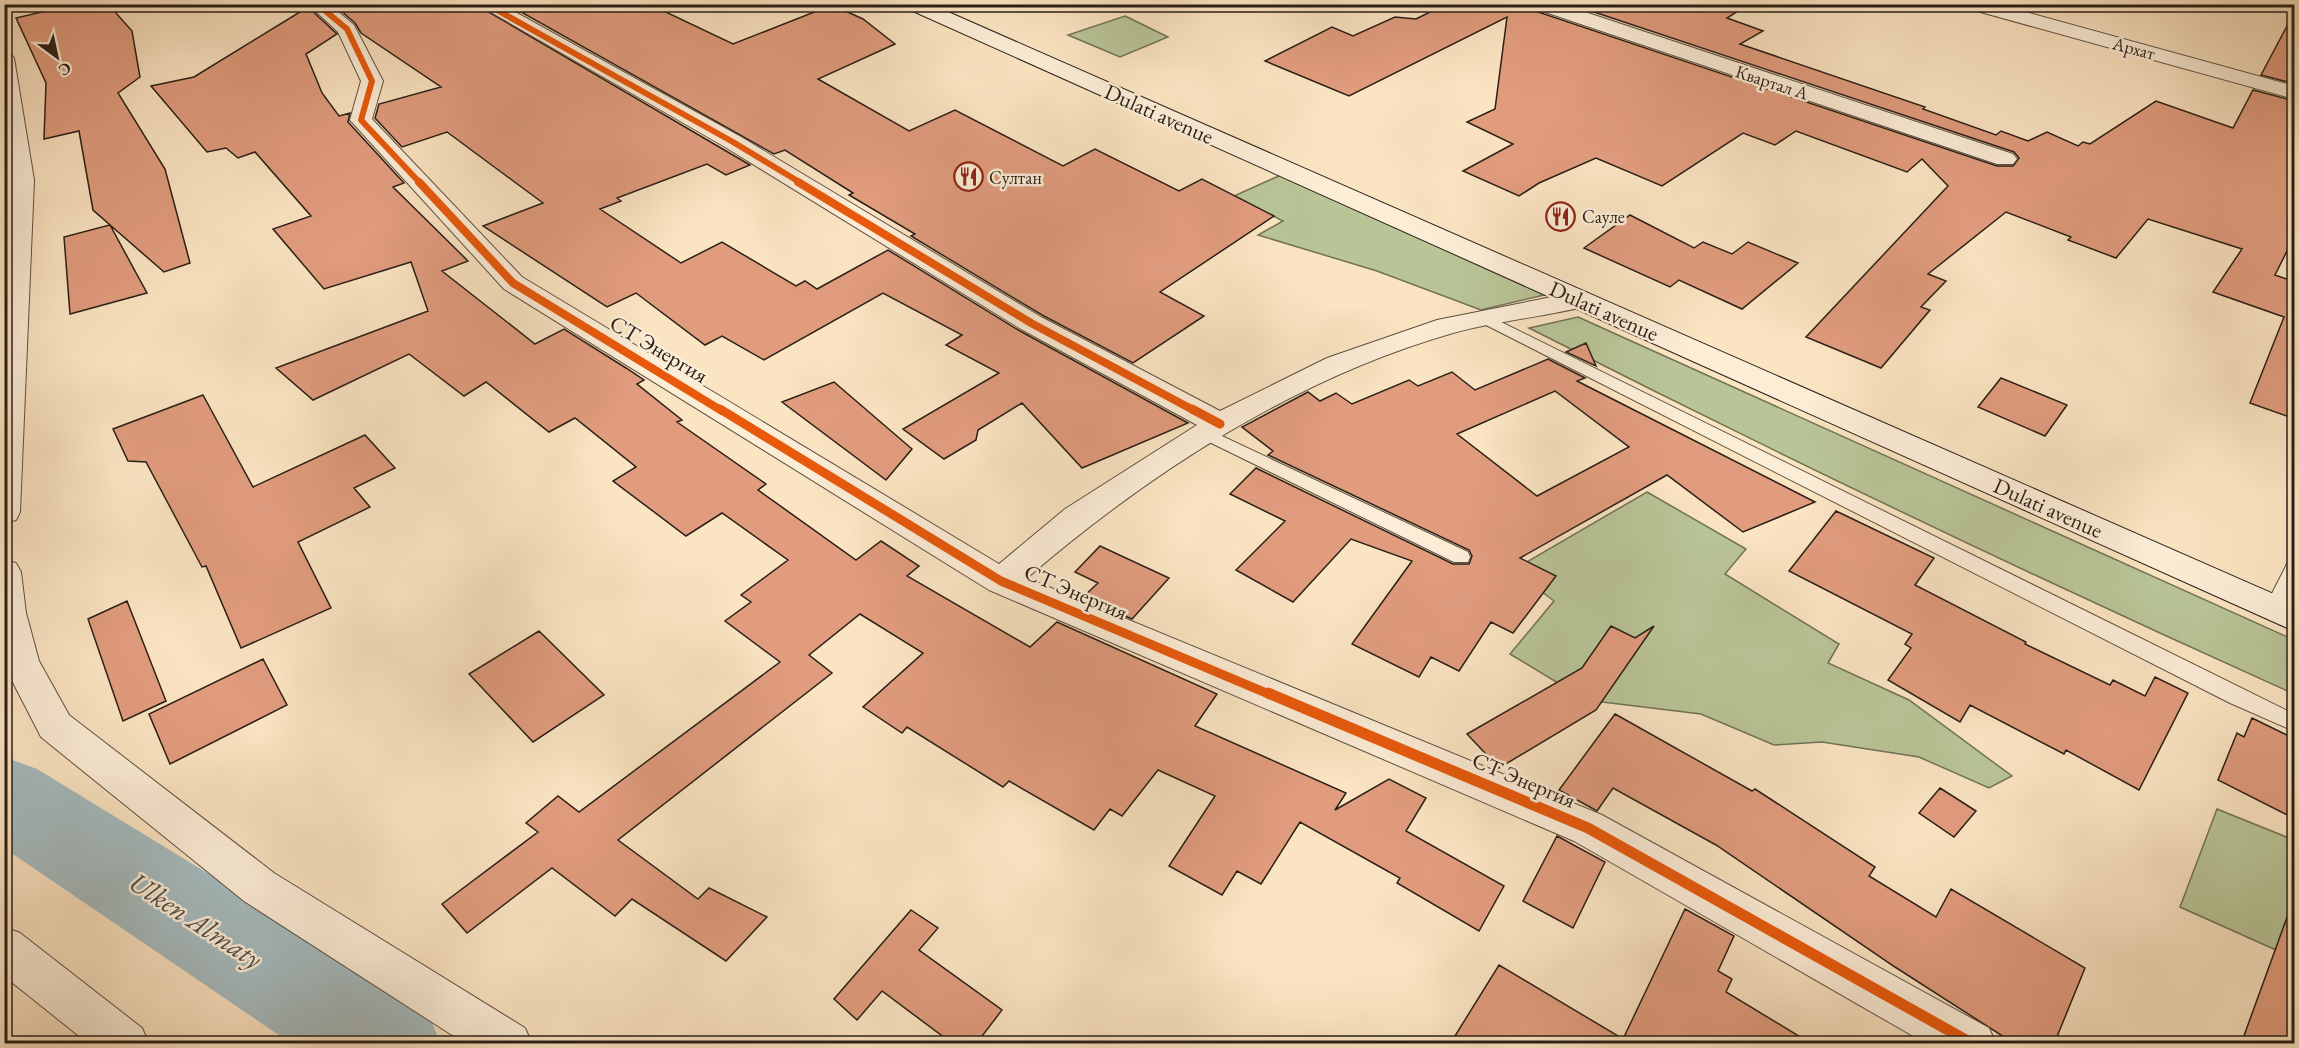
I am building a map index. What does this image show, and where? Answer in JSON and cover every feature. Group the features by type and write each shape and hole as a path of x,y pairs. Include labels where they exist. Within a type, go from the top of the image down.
{"street":[{"name":"СТ Энергия","path":"317,4 347,29 372,81 361,120 513,283 1001,581 1588,828 1973,1044"},
{"path":"486,4 733,142 1031,323 1212,428"},
{"name":"Dulati avenue","path":"913,4 2284,614"},
{"name":"Квартал А","path":"1540,4 2005,159"},
{"name":"Архат","path":"1973,4 2295,93"},
{"path":"4,58 22,180 4,512"},
{"path":"1001,581 1077,517 1212,428 1337,364 1447,326 1577,300"},
{"path":"4,572 8,613 21,661 55,726 259,887 509,1044"},
{"path":"4,948 126,1044"}],"lane":[{"path":"1485,319 2237,697 2295,723"},
{"path":"1212,428 1461,556"},
{"path":"2284,614 2295,568"}],"green space":[{"path":"1125,16 1168,37 1120,57 1068,35"},
{"path":"1283,174 1544,295 1481,310 1377,271 1258,235 1283,221 1234,196"},
{"path":"1578,317 2294,640 2294,694 1909,516 1529,328"},
{"path":"1647,492 1746,549 1725,574 1839,644 1828,663 1909,700 2012,776 1989,788 1919,757 1822,742 1774,745 1701,714 1586,700 1510,654 1554,601 1513,570"},
{"path":"2217,809 2294,840 2294,958 2180,907"}],"building":[{"path":"76,4 108,4 132,31 140,77 118,93 165,169 190,263 164,272 93,210 79,131 44,139 46,83 16,18"},
{"path":"333,4 475,4 750,165 726,175 707,164 617,198 621,201 600,209 681,263 722,242 796,286 805,281 817,289 888,250 1020,331 1188,423 1082,468 1022,403 978,430 976,440 944,459 903,429 999,373 946,345 962,335 883,293 764,360 722,336 705,345 636,293 607,307 483,226 543,203 447,132 402,147 375,118 379,104 441,87 361,33 355,23"},
{"path":"507,4 649,4 733,44 832,5 863,19 895,44 818,79 909,131 955,110 1063,166 1095,149 1179,191 1202,179 1274,216 1160,292 1204,316 1133,363 1042,315 911,236 915,234 849,195 853,193 785,150 774,154"},
{"path":"1446,4 1529,4 1532,10 1997,166 2013,166 2019,158 2014,152 1570,4 1749,4 1727,18 1763,31 1740,44 1925,107 1923,109 1996,135 2001,131 2028,141 2047,132 2078,146 2083,142 2090,144 2156,101 2233,128 2253,90 2295,101 2295,235 2275,275 2295,282 2295,419 2250,403 2284,317 2213,292 2242,249 2148,219 2116,258 2068,240 2071,237 2006,212 1928,274 1946,281 1921,307 1930,310 1881,368 1806,337 1948,186 1922,159 1907,172 1796,131 1775,145 1743,133 1662,186 1596,158 1539,183 1519,196 1463,171 1513,144 1467,122 1495,109 1507,17 1349,96 1265,61 1332,27 1353,36 1395,17 1416,19"},
{"path":"308,7 337,34 306,54 322,93 339,116 350,113 348,122 404,183 393,187 468,261 442,271 535,344 564,329 644,380 637,384 682,420 677,422 766,484 758,490 856,560 881,541 919,566 907,576 1030,647 1057,622 1217,694 1195,726 1346,793 1335,810 1389,779 1426,798 1406,831 1504,886 1479,931 1397,883 1400,878 1300,822 1261,884 1237,871 1222,895 1169,866 1215,796 1158,770 1122,816 1110,809 1094,830 1009,781 1003,787 907,727 902,733 863,707 923,653 860,614 809,655 832,673 618,840 698,899 709,888 767,917 726,961 632,899 615,916 552,868 467,933 442,904 538,832 526,823 558,796 579,812 780,662 725,621 751,602 741,595 788,560 722,513 686,536 613,481 636,467 575,418 549,432 486,382 464,396 409,354 313,400 276,368 428,311 411,262 324,289 273,229 311,216 255,152 238,158 226,148 207,152 151,86 194,77"},
{"path":"2295,11 2295,84 2261,75"},
{"path":"1630,215 1694,248 1703,242 1732,254 1748,242 1798,263 1742,309 1679,280 1670,287 1584,248"},
{"path":"110,225 147,293 70,314 64,237"},
{"path":"1586,343 1596,366 1566,352"},
{"path":"1548,359 1585,378 1577,381 1815,502 1743,532 1667,475 1520,558 1556,576 1513,633 1491,622 1459,671 1431,657 1419,677 1352,644 1412,561 1351,539 1293,602 1236,570 1285,521 1230,494 1256,468 1453,564 1469,564 1472,556 1469,550 1268,455 1273,451 1242,427 1308,392 1320,401 1336,393 1352,404 1409,380 1418,386 1452,372 1475,390","holes":["1555,391 1629,447 1537,496 1457,434"]},
{"path":"2001,378 2067,405 2045,436 1978,407"},
{"path":"834,382 912,449 886,480 782,402"},
{"path":"203,395 253,487 365,435 395,468 354,488 370,507 298,542 331,608 241,648 206,566 202,567 146,462 128,461 113,429"},
{"path":"1836,511 1934,558 1915,585 2026,642 2025,644 2110,685 2113,680 2145,696 2155,677 2188,693 2139,790 2066,750 2064,754 1970,705 1960,722 1888,680 1911,648 1905,644 1912,634 1789,571"},
{"path":"1100,546 1169,578 1132,619 1082,598 1098,583 1075,572"},
{"path":"127,601 166,701 123,721 88,619"},
{"path":"1611,626 1635,638 1654,626 1596,710 1499,768 1467,734 1582,668"},
{"path":"539,631 604,695 533,742 469,674"},
{"path":"263,659 287,705 170,764 149,714"},
{"path":"1615,714 1752,791 1755,789 1875,867 1869,876 1936,917 1951,889 2085,968 2054,1044 2015,1044 1895,967 1716,845 1613,788 1597,811 1559,790"},
{"path":"2252,718 2295,739 2295,819 2218,780 2237,733 2244,737"},
{"path":"1940,788 1976,811 1954,837 1919,813"},
{"path":"1557,836 1605,862 1573,928 1523,901"},
{"path":"1685,909 1734,936 1718,971 1732,979 1726,992 1812,1044 1450,1044 1499,965 1623,1039"},
{"path":"2290,909 2295,909 2295,1044 2241,1044"},
{"path":"911,910 938,928 919,950 1002,1010 976,1044 953,1044 882,991 857,1020 834,999"}],"waterway":[{"name":"Ulken Almaty","path":"4,797 387,1044"}],"cycle path":[{"path":"317,4 347,29 372,81 361,120 513,283 1001,581 1588,828 1973,1044"},
{"path":"486,4 733,142 1031,323 1220,424"}],"place":[{"name":"Султан","path":"968,177"},
{"name":"Сауле","path":"1561,216"}]}
